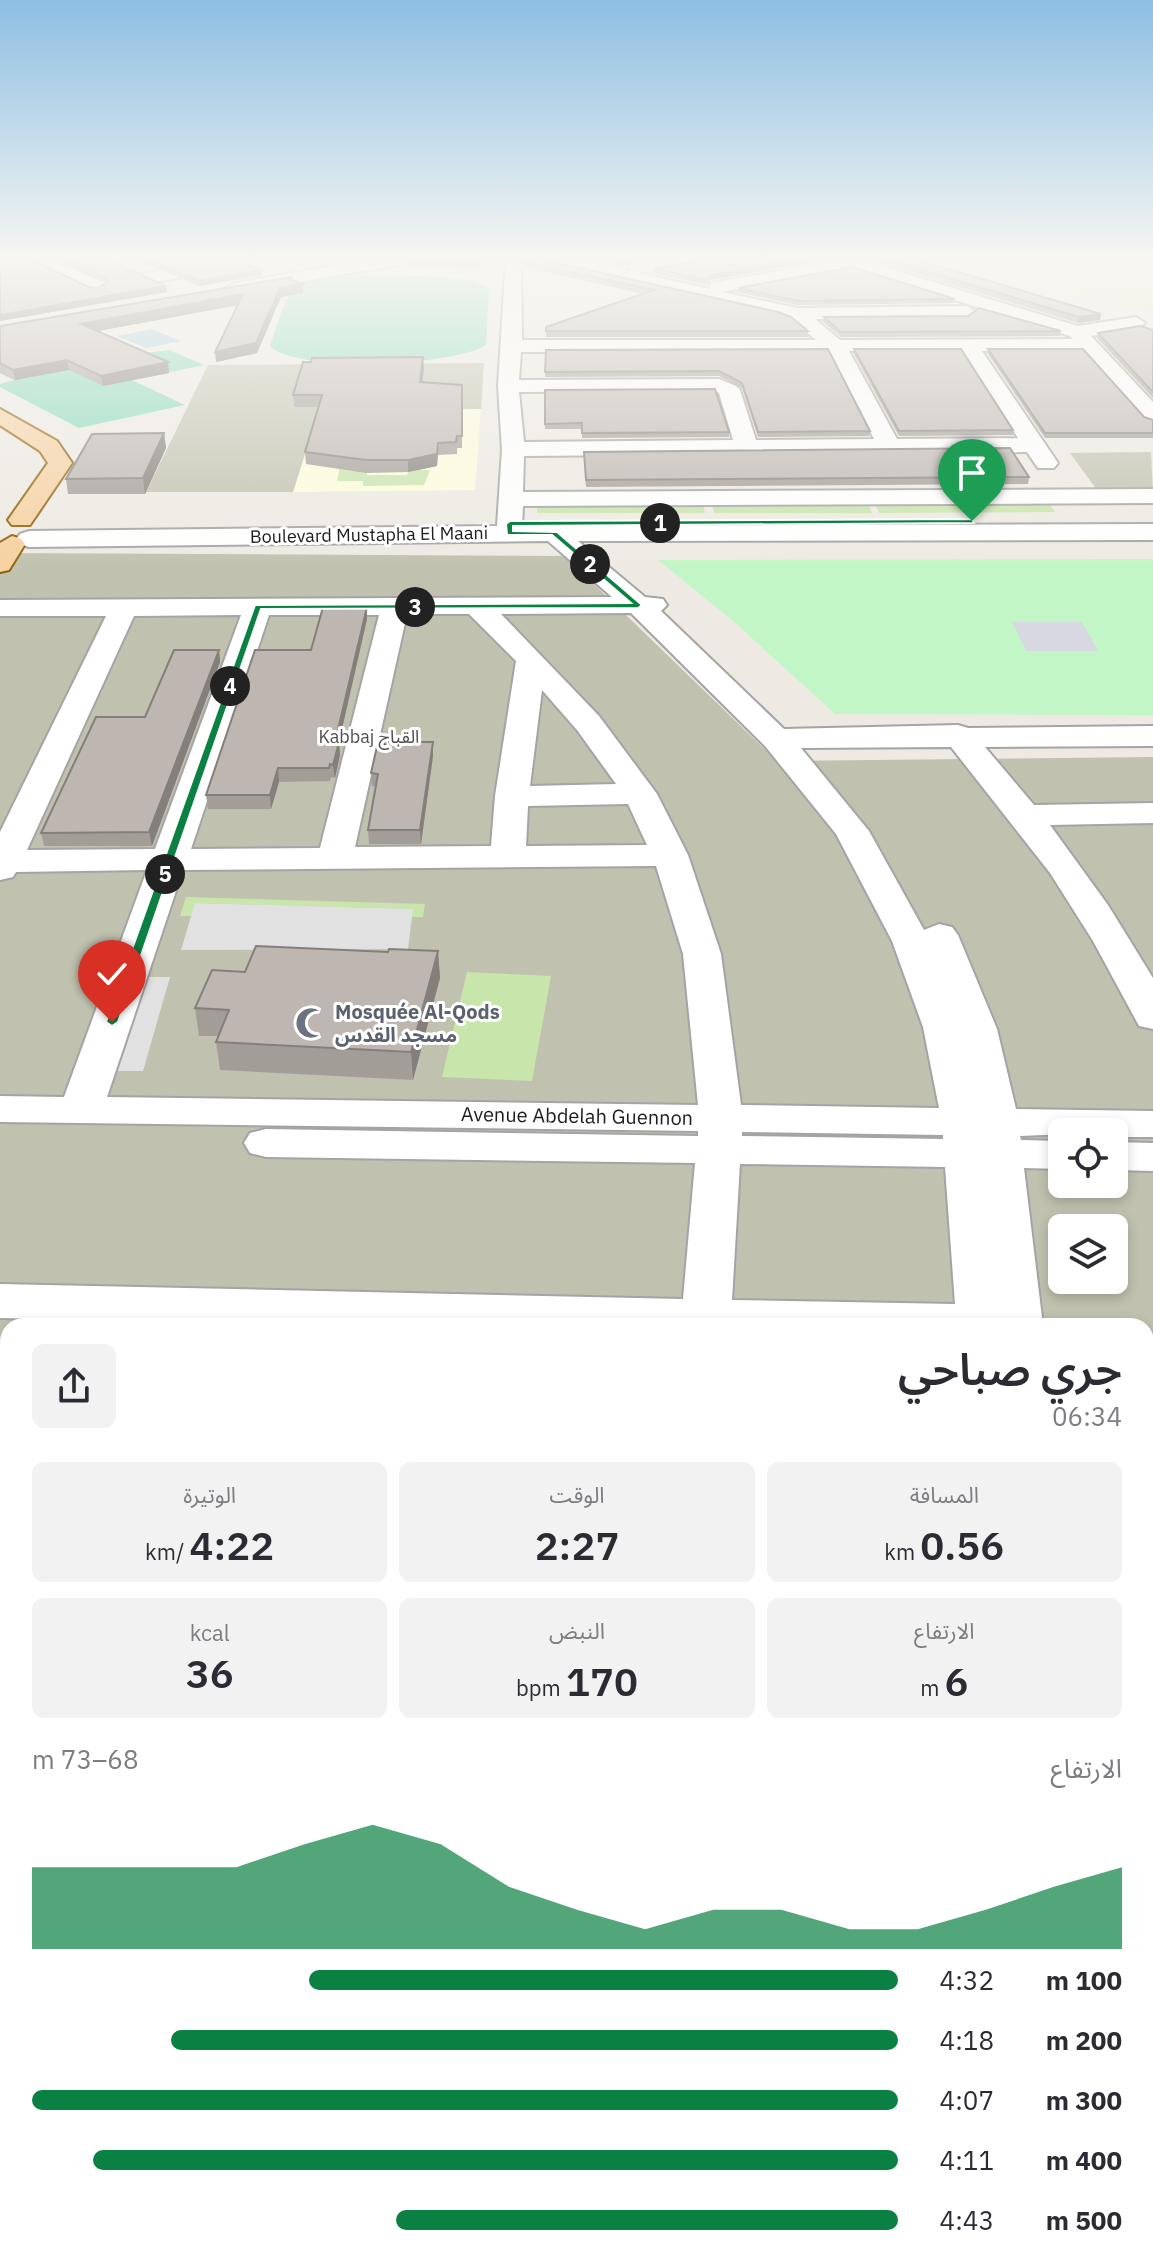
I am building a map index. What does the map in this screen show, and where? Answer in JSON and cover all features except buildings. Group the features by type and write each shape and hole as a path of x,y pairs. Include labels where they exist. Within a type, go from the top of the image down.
{"main road":[{"path":"0,416 49,446 60,463 12,534"},
{"path":"0,432 27,449 35,465 12,534"}],"street":[{"path":"510,362 508,386 513,449 510,519 1068,496 1153,496"},
{"path":"844,362 889,446"},
{"path":"979,362 1090,526 1153,532"},
{"path":"1106,363 1137,363"},
{"path":"1106,363 1150,407"},
{"path":"602,385 611,448"},
{"path":"508,386 724,386 729,390 747,448"},
{"path":"710,422 739,422"},
{"path":"513,449 1035,445"},
{"name":"Boulevard Mustapha El Maani","path":"510,519 572,533 1090,526"},
{"name":"Boulevard Mustapha El Maani","path":"12,534 275,530 510,519 1090,526"},
{"path":"1090,526 1153,521"},
{"path":"572,533 675,604 791,739 879,828 943,941 977,1029 982,1138 999,1318"},
{"path":"572,533 638,605 791,739 958,735 1153,736"},
{"path":"0,608 675,604"},
{"path":"477,606 531,659 588,723 640,794 670,855 702,954 720,1133 705,1318"},
{"path":"124,607 2,865 171,859 670,855"},
{"path":"81,1110 258,607"},
{"path":"335,857 395,607"},
{"path":"508,856 512,796 531,659"},
{"path":"958,735 1027,815 1090,901 1153,1017"},
{"path":"512,796 640,794"},
{"path":"1027,815 1153,813"},
{"name":"Avenue Abdelah Guennon","path":"0,1109 720,1133 982,1138 1153,1124"},
{"name":"Avenue Abdelah Guennon","path":"0,1139 720,1133"},
{"name":"Avenue Abdelah Guennon","path":"982,1138 1048,1152"},
{"path":"1128,1156 1153,1157"},
{"path":"0,1301 167,1315 312,1318"}],"shaded area":[{"path":"484,363 481,409 319,410 293,492 146,492 208,365"},
{"path":"481,409 475,490 293,492 318,410"},
{"path":"1151,452 1153,493 1100,494 1070,453"},
{"path":"0,553 565,556 777,761 1153,757 1153,1318 0,1318"},
{"path":"1012,622 1082,622 1098,651 1026,651"},
{"path":"195,903 413,909 408,949 181,950"},
{"path":"146,977 170,977 143,1071 117,1071"}],"green space":[{"path":"83,362 196,362 204,365 132,380 185,405 79,428 0,387 0,384 14,380 0,373"},
{"path":"328,362 413,362 376,364"},
{"path":"340,467 350,471 367,471 367,475 407,475 409,470 430,470 424,485 363,486 363,481 337,481"},
{"path":"1048,502 1055,512 879,513 875,503"},
{"path":"868,503 872,513 714,513 712,504"},
{"path":"703,504 705,513 537,513 537,505"},
{"path":"1153,559 1153,715 835,714 733,621 658,560"},
{"path":"186,897 425,904 423,917 412,917 412,909 195,903 192,916 180,916"},
{"path":"467,972 551,976 532,1081 442,1077"}],"place":[{"name":"Mosquée Al-Qods مسجد القدس","path":"311,1023"}],"district":[{"name":"Kabbaj القباج","path":"369,737"}],"route":[{"path":"112,1022 258,607 638,605 554,533 509,533 510,524 972,521"}]}
